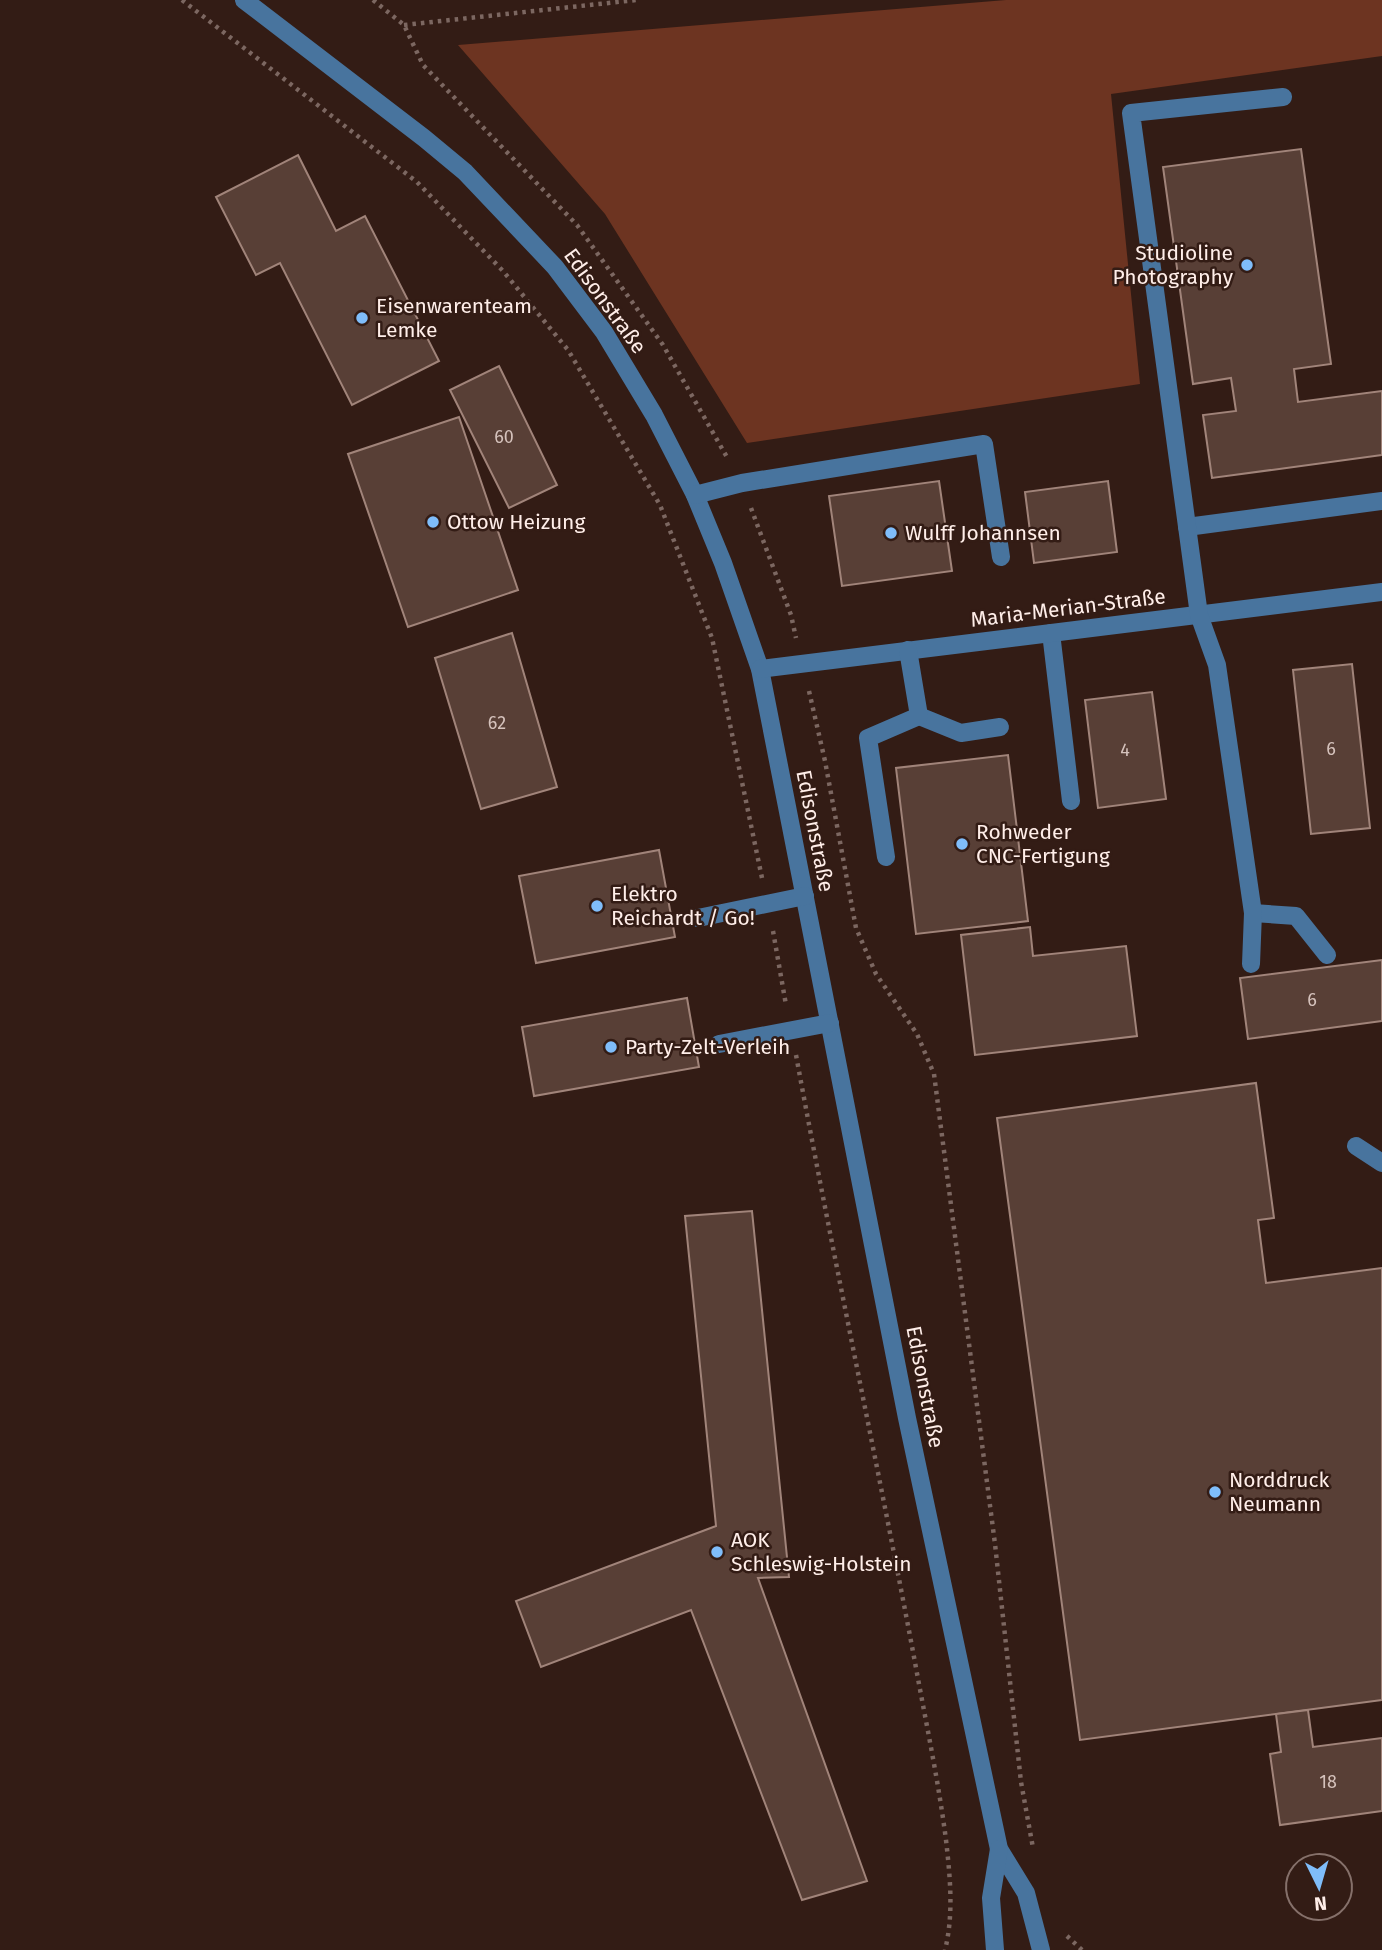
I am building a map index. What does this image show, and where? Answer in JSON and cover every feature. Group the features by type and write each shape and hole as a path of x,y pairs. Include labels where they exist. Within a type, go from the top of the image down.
{"street":[{"name":"Edisonstraße","path":"244,0 465,172 555,267 604,332 654,415 695,495 723,563 760,669 907,1418 999,1849 1026,1893 1041,1950"},
{"path":"1251,964 1253,913 1217,665 1199,615 1131,113 1283,97"},
{"path":"695,495 742,483 984,444 1001,557"},
{"path":"1187,527 1382,501"},
{"name":"Maria-Merian-Straße","path":"760,669 1382,592"},
{"path":"1051,633 1071,801"},
{"path":"908,650 919,716"},
{"path":"886,857 868,738 919,716 961,733 1000,727"},
{"path":"698,918 805,896"},
{"path":"1253,913 1296,916 1327,955"},
{"path":"719,1044 830,1023"},
{"path":"1356,1146 1382,1163"},
{"name":"Edisonstraße","path":"995,1950 991,1898 999,1849"}],"path":[{"path":"373,0 404,25 636,0"}],"shaded area":[{"path":"1006,0 1382,0 1382,56 1111,94 1140,384 747,443 605,214 458,45"}],"building":[{"name":"Studioline Photography","path":"1301,149 1331,364 1294,369 1298,402 1382,391 1382,455 1212,478 1203,415 1236,411 1231,378 1193,384 1163,167"},
{"name":"Eisenwarenteam Lemke","path":"298,155 336,231 365,216 439,361 352,405 280,263 256,275 216,197"},
{"path":"499,366 557,485 509,508 450,390"},
{"name":"Ottow Heizung","path":"459,417 518,590 408,627 348,454"},
{"name":"Wulff Johannsen","path":"939,481 952,571 842,586 829,496"},
{"path":"1108,481 1117,552 1034,563 1025,492"},
{"path":"512,633 557,787 481,809 435,658"},
{"path":"1352,664 1370,828 1311,834 1293,670"},
{"path":"1152,692 1166,799 1098,808 1085,700"},
{"name":"Rohweder CNC-Fertigung","path":"1008,755 1028,921 916,934 896,768"},
{"name":"Elektro Reichardt / Go!","path":"659,850 675,937 536,963 519,876"},
{"path":"1030,927 1033,956 1126,946 1137,1036 975,1055 961,935"},
{"path":"1382,960 1382,1021 1248,1039 1240,978"},
{"name":"Party-Zelt-Verleih","path":"687,998 699,1067 534,1096 522,1027"},
{"name":"Norddruck Neumann","path":"1256,1083 1274,1218 1258,1220 1266,1283 1382,1268 1382,1700 1080,1740 997,1118"},
{"name":"AOK Schleswig-Holstein","path":"752,1211 789,1577 758,1578 867,1881 802,1900 691,1610 541,1667 516,1601 716,1526 685,1216"},
{"path":"1308,1710 1313,1747 1382,1738 1382,1811 1280,1825 1270,1754 1281,1752 1276,1714"}],"place":[{"name":"Studioline Photography","path":"1247,265"},
{"name":"Eisenwarenteam Lemke","path":"362,318"},
{"name":"Ottow Heizung","path":"433,522"},
{"name":"Wulff Johannsen","path":"891,533"},
{"name":"Rohweder CNC-Fertigung","path":"962,844"},
{"name":"Elektro Reichardt / Go!","path":"597,906"},
{"name":"Party-Zelt-Verleih","path":"611,1047"},
{"name":"Norddruck Neumann","path":"1215,1492"},
{"name":"AOK Schleswig-Holstein","path":"717,1552"}]}
